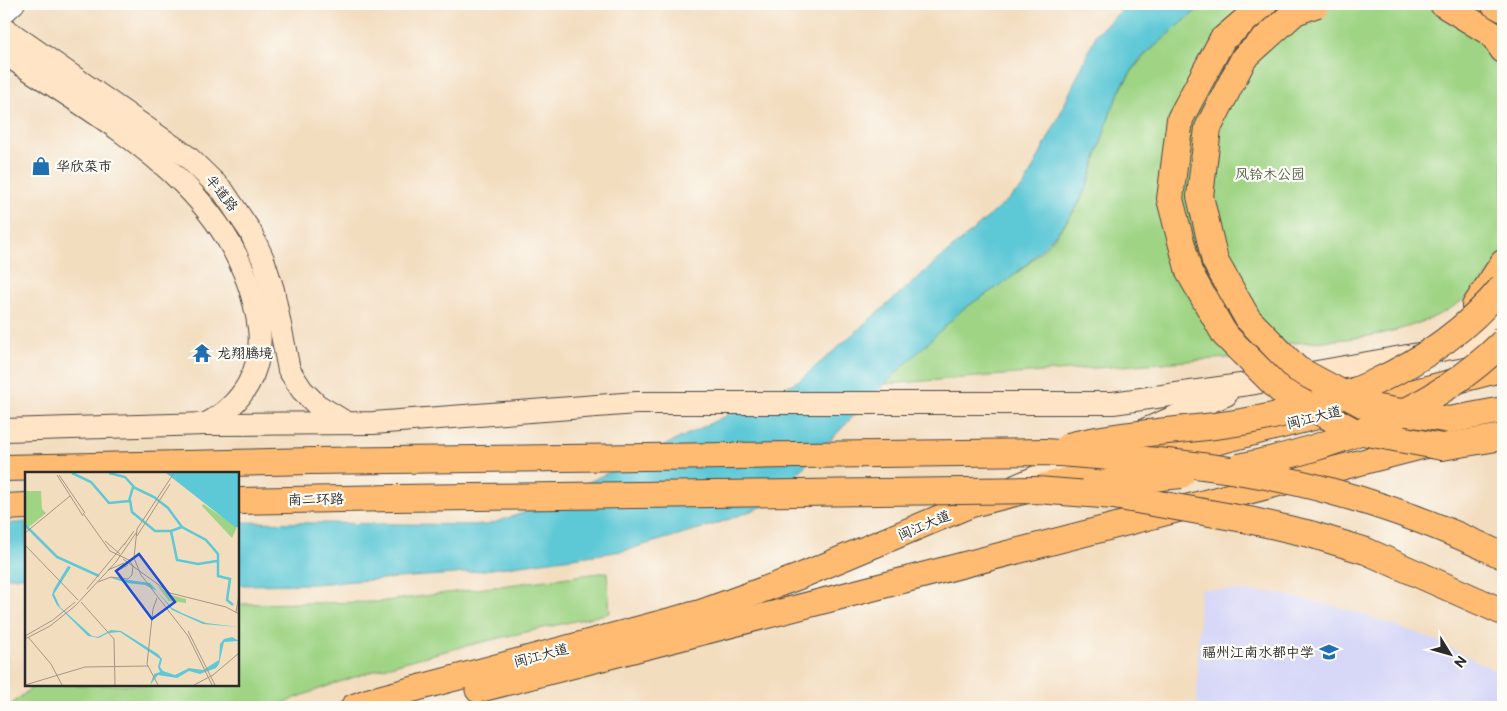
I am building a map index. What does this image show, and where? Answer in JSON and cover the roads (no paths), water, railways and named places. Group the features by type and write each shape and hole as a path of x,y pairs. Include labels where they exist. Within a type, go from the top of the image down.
{"highway":[{"path":"1253,4 1222,40 1180,119 1170,198 1189,272 1224,335 1280,390 1352,430 1442,447 1503,437"},
{"path":"1222,40 1264,4"},
{"path":"1317,4 1295,12 1244,58 1208,128 1200,196 1215,261 1248,319 1298,369 1366,406 1449,420 1503,410"},
{"path":"1443,4 1492,34 1503,50"},
{"path":"1494,4 1503,10"},
{"path":"1461,328 1503,263"},
{"path":"1044,452 1107,437 1214,426 1276,416 1328,402 1377,382 1420,357 1461,328 1503,286"},
{"path":"1037,490 1216,471 1282,458 1347,438 1404,412 1446,388 1490,355 1503,340"},
{"path":"4,468 312,461 1044,452 1199,467 1264,476 1329,490 1386,508 1503,556"},
{"path":"1037,490 1114,496 1249,520 1310,534 1366,551 1503,612"},
{"name":"南二环路","path":"239,501 1037,490"},
{"path":"4,507 25,506"}],"main road":[{"name":"半道路","path":"4,28 188,157 223,191 250,231 263,259 273,290 289,370 302,390 317,405 337,419 349,423"},
{"name":"半道路","path":"4,53 95,114 174,173 208,210 230,243 250,290 258,321 260,348 255,371 243,395 227,411 206,424"},
{"path":"1441,351 1503,309"},
{"path":"4,430 206,424 373,424 636,403 1113,403 1255,382 1322,369 1503,340"},
{"name":"闽江大道","path":"353,707 369,701 702,612 798,577 970,505 1503,369"},
{"path":"970,505 1255,382"},
{"name":"闽江大道","path":"410,707 1503,426"}],"street":[{"path":"4,14 14,4"}],"water":[{"path":"1129,4 1204,4 1140,59 1123,84 1111,111 1090,178 1077,207 1057,233 1028,263 1008,280 962,310 885,384 767,505 716,524 623,551 455,574 313,584 239,585 239,522 487,525 529,511 800,380 1024,186 1056,123 1097,33"},
{"path":"25,522 25,577 4,577 4,524"}],"place":[{"name":"华欣菜市","path":"41,166"},
{"name":"龙翔腾境","path":"202,353"},
{"name":"福州江南水都中学","path":"1329,652"}],"park label":[{"name":"风铃木公园","path":"1270,174"}]}
